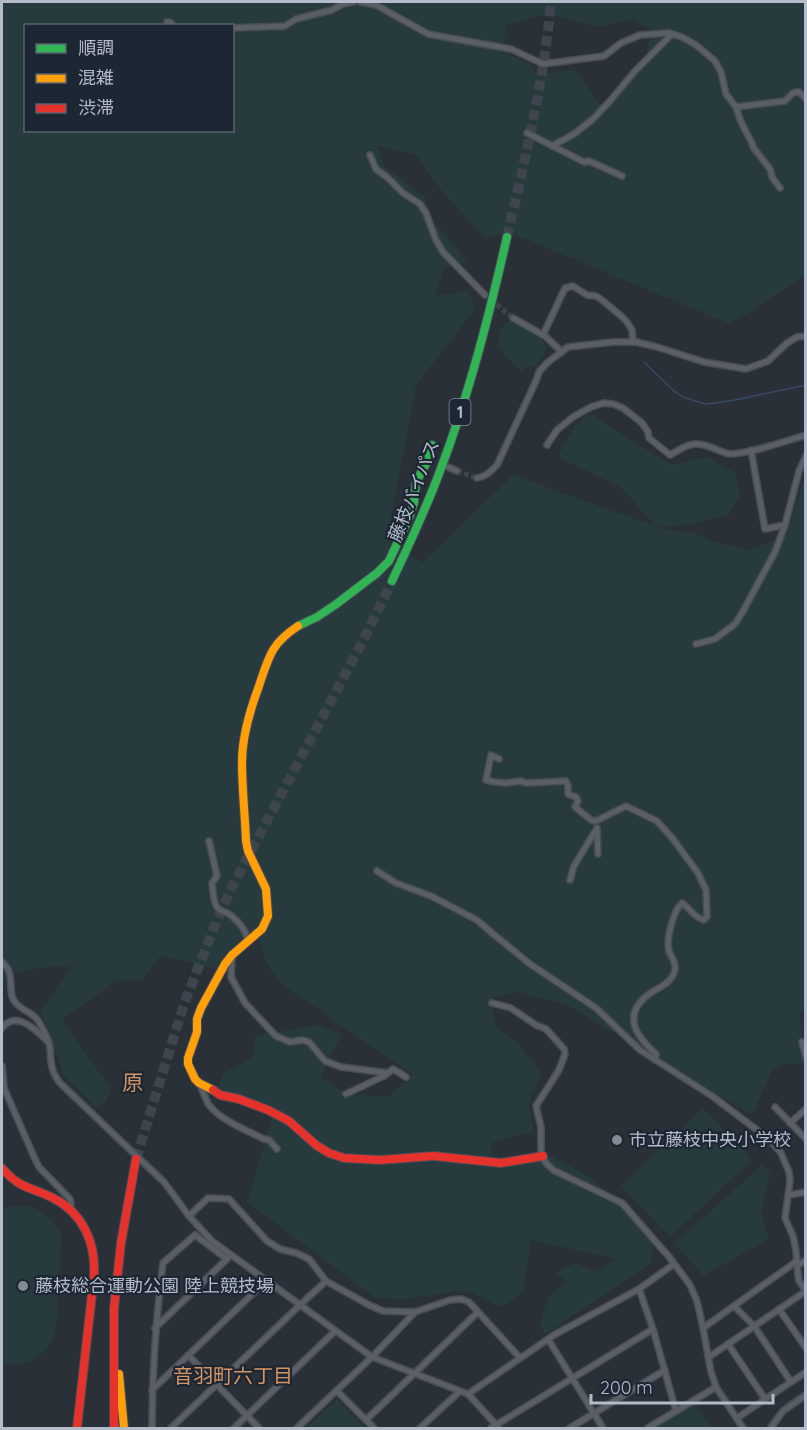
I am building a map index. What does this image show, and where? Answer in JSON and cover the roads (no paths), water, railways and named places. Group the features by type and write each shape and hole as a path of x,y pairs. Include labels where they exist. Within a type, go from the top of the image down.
{"main road":[{"name":"藤枝バイパス","path":"392,581 444,459 480,347 507,237"},
{"path":"432,446 431,461 416,482 414,503 409,518 389,561 335,605 285,635 276,644 268,658 250,711 244,741 243,762 246,841 248,851 266,889 268,916 262,929 225,964 201,1008 188,1064 199,1083 210,1087 219,1095 268,1110 289,1121 316,1145 344,1158 379,1160 434,1156 501,1162 543,1156"},
{"path":"114,1428 114,1308 121,1243 136,1159 121,1269 119,1302 118,1361 124,1428"},
{"path":"2,1168 14,1181 61,1202 87,1232 93,1251 94,1266 77,1428"}],"street":[{"path":"234,28 285,26 296,18 332,10 353,2"},
{"path":"361,2 376,5 428,34 511,49 543,64 604,56 621,43 640,35 668,33 682,37 715,61 721,72 726,94 736,107 753,147 770,169 772,177 780,188"},
{"path":"167,22 172,24"},
{"path":"552,146 574,134 593,119 635,71 672,34"},
{"path":"736,107 785,101 797,92 806,99"},
{"path":"527,133 584,162 589,161 622,176"},
{"path":"370,155 376,169 403,193 420,204 443,252 484,295"},
{"path":"543,335 565,288 573,286 587,295 596,296 621,316 632,330 633,342"},
{"path":"513,318 543,335 562,352"},
{"path":"477,478 488,474 497,465 539,372 568,347 633,342 704,362 746,369 768,362 787,343 797,337 806,336"},
{"path":"547,445 556,430 573,417 604,403 623,408 642,423 650,438 670,455 684,447 703,443 728,454 806,435"},
{"path":"751,450 765,529 785,525"},
{"path":"696,644 715,639 735,624 742,614 775,552 785,525 799,471 806,456"},
{"path":"448,467 457,471"},
{"path":"499,759 491,755 486,780 506,783 566,781 568,794 576,797 578,801 575,807 597,825 598,854"},
{"path":"570,880 574,866 597,825 626,806 657,821 698,873 706,890 706,917 704,920 697,917 682,903 679,906 672,923 669,941 669,951 675,963 675,970 667,983 645,998 633,1018 638,1035 656,1054 655,1060"},
{"path":"209,841 217,876 212,883 215,906 228,913 243,928 248,936 247,942"},
{"path":"377,871 396,883 431,896 477,920 530,964 596,1008 632,1043 712,1096 769,1139 781,1153 790,1181 785,1218 793,1236 799,1281 806,1291 709,1357"},
{"path":"232,955 231,977 245,1003 276,1036 290,1042 302,1040 309,1042 325,1061 341,1067 388,1073"},
{"path":"2,962 8,967 13,998 17,1005 37,1019 50,1044 54,1075 60,1083 164,1182 189,1216 212,1240 372,1357 468,1394 496,1427 653,1329"},
{"path":"492,1003 511,1008 546,1029 564,1049 565,1054 559,1070 536,1106 546,1163 553,1170 622,1203 690,1285 697,1301 716,1387 743,1428"},
{"path":"2,1028 8,1021 23,1022 50,1044"},
{"path":"802,1042 806,1057"},
{"path":"2,1065 4,1088 35,1159 39,1167 70,1199 69,1210"},
{"path":"345,1094 393,1069 406,1077"},
{"path":"199,1083 207,1103 213,1110 224,1118 269,1140 277,1149"},
{"path":"775,1107 806,1139"},
{"path":"790,1123 806,1109"},
{"path":"789,1195 806,1192"},
{"path":"189,1216 208,1198 229,1199 267,1241 280,1249 309,1259 326,1281 369,1305 383,1311 415,1312 450,1300 461,1299 469,1302 520,1358"},
{"path":"152,1428 155,1328 163,1263 195,1235 227,1259"},
{"path":"155,1328 233,1255"},
{"path":"703,1328 797,1263 806,1260"},
{"path":"468,1394 548,1339 639,1289 674,1264"},
{"path":"152,1390 266,1281"},
{"path":"171,1428 326,1281"},
{"path":"639,1289 676,1411"},
{"path":"734,1306 754,1326 791,1382"},
{"path":"779,1309 806,1348"},
{"path":"297,1428 372,1357 415,1312"},
{"path":"366,1420 478,1312"},
{"path":"234,1428 336,1331"},
{"path":"548,1339 603,1428"},
{"path":"728,1344 765,1399"},
{"path":"188,1355 260,1428"},
{"path":"570,1428 665,1370"},
{"path":"737,1418 806,1372"},
{"path":"648,1428 655,1427 676,1411 716,1387"},
{"path":"336,1391 374,1428"},
{"path":"420,1428 459,1392"},
{"path":"771,1428 783,1411 806,1395"}],"waterway":[{"path":"645,363 674,391 683,397 705,404 806,385"},
{"path":"767,1428 784,1406 806,1391"}],"tunnel":[{"path":"507,237 539,91 551,2"},
{"path":"485,295 513,318"},
{"path":"457,471 477,478"},
{"path":"136,1159 184,1004 217,920 234,883 364,639 392,581"}],"place":[{"name":"市立藤枝中央小学校","path":"617,1140"},
{"name":"藤枝総合運動公園 陸上競技場","path":"23,1286"}],"district":[{"name":"原","path":"133,1083"},
{"name":"音羽町六丁目","path":"233,1376"}]}
